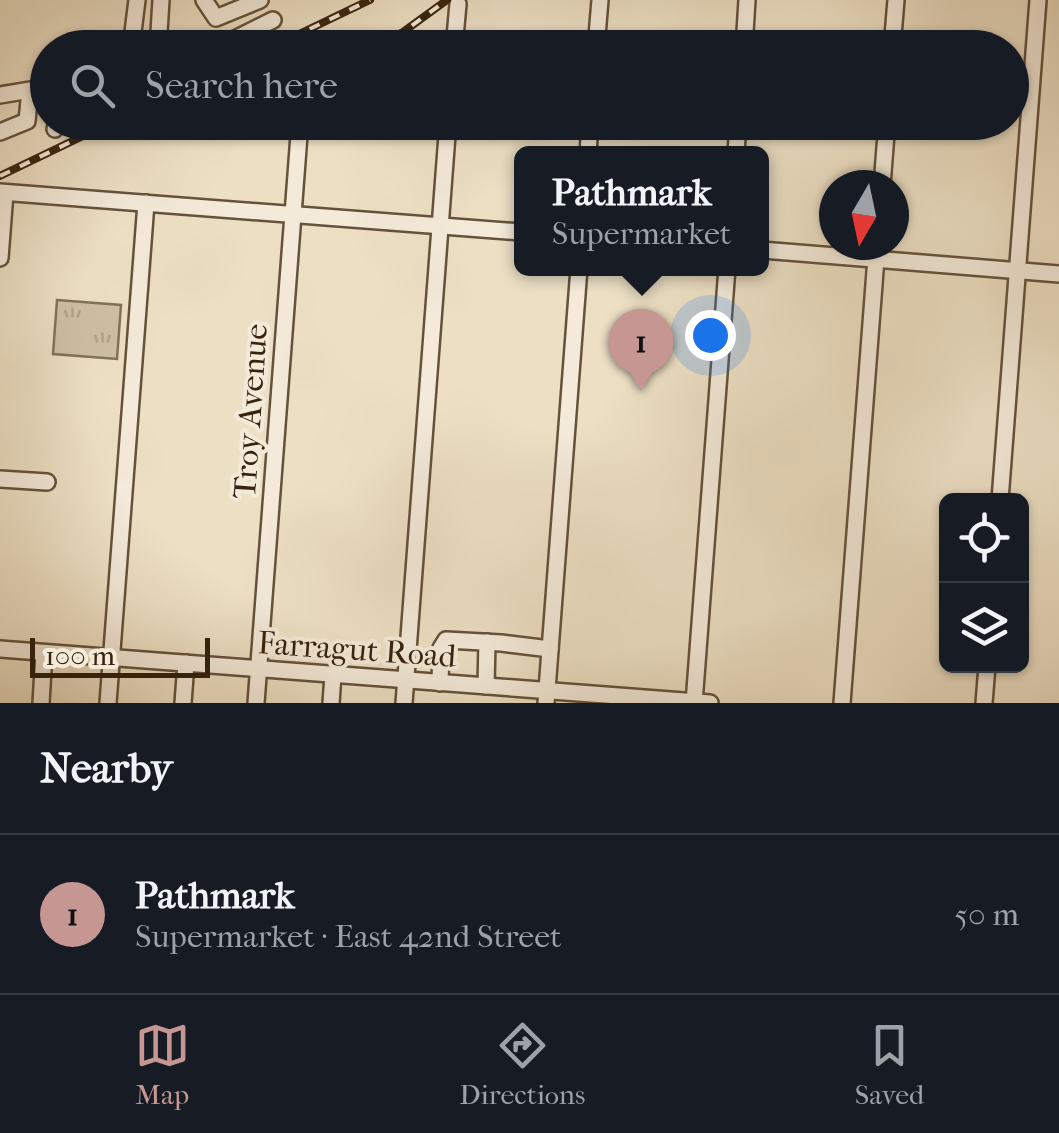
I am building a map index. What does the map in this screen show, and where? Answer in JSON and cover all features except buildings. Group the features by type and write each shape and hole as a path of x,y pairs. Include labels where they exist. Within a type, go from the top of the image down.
{"street":[{"path":"133,30 136,0"},
{"path":"160,30 162,0"},
{"path":"204,0 216,18 260,0"},
{"path":"598,30 600,0"},
{"path":"745,30 747,0"},
{"path":"894,30 896,0"},
{"path":"1029,122 1038,0"},
{"path":"456,30 458,4"},
{"path":"253,30 273,20"},
{"path":"0,94 30,90 27,121 0,132"},
{"name":"Troy Avenue","path":"256,703 298,140"},
{"path":"404,703 446,140"},
{"path":"883,170 885,140"},
{"path":"1001,493 1028,140"},
{"path":"0,258 2,193 514,231"},
{"path":"108,703 146,204"},
{"path":"769,250 819,251"},
{"path":"909,256 1059,274"},
{"path":"842,703 875,260"},
{"path":"547,697 578,276"},
{"path":"694,702 726,276"},
{"path":"0,479 47,482"},
{"path":"440,683 443,642 550,649"},
{"path":"478,691 487,642"},
{"name":"Farragut Road","path":"0,649 440,683 478,691 547,697 710,703"},
{"path":"41,703 44,652"},
{"path":"183,703 186,663"},
{"path":"984,703 987,673"},
{"path":"330,703 333,674"}],"green space":[{"path":"57,300 121,305 117,359 53,354"}],"railway":[{"path":"308,30 370,0"},
{"path":"406,30 447,0"},
{"path":"0,176 75,140"}],"place":[{"name":"Pathmark","path":"641,391"}]}
